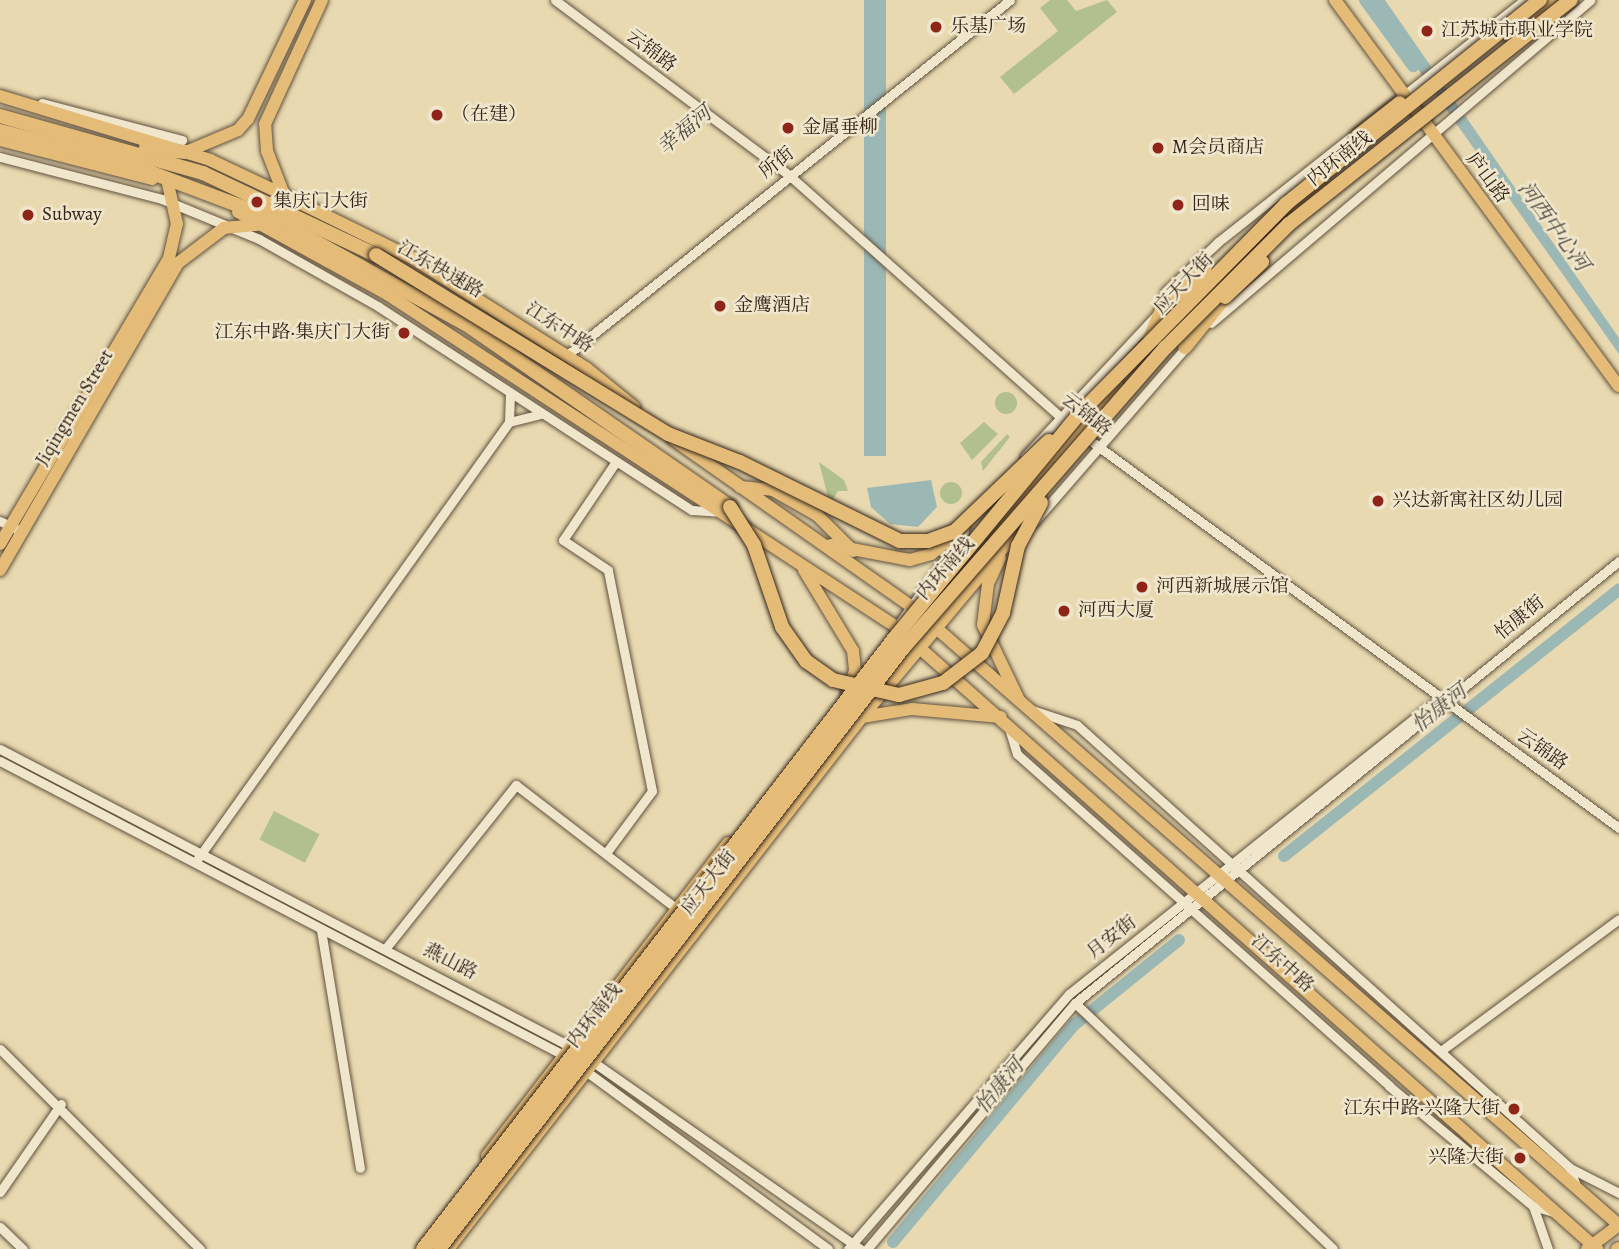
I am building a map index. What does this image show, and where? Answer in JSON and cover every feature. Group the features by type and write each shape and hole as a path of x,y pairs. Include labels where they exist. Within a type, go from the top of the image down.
{"highway":[{"name":"内环南线","path":"423,1249 888,646 1079,414 1230,255 1459,62 1540,0"},
{"name":"内环南线","path":"439,1249 904,647 1079,437 1225,283 1571,0"},
{"path":"1168,328 1175,296 1346,145 1459,62"},
{"path":"1185,347 1225,298 1470,80"},
{"name":"江东快速路","path":"0,116 119,145 277,202 376,255 668,434 838,509 900,541 928,541 955,531 989,502 1079,414"},
{"name":"江东快速路","path":"0,131 113,160 272,218 365,266 466,324 725,510"},
{"path":"119,145 184,146"},
{"path":"113,160 168,184"},
{"path":"725,510 754,545 775,610 801,655 833,680 899,695 943,683 982,653 1003,613 1033,514 1079,437"}],"main road":[{"path":"184,146 238,130 248,119 305,0"},
{"path":"284,195 267,151 265,124 322,0"},
{"name":"庐山路","path":"1335,0 1399,93 1619,386"},
{"name":"应天大街","path":"416,1249 676,908 846,698 893,645 901,630 921,615 1222,276 1414,112 1552,0"},
{"name":"应天大街","path":"448,1249 862,717 1006,545 1026,499 1168,328 1281,216 1560,0"},
{"name":"江东中路","path":"0,95 184,146 412,258 566,355 739,487 911,606 1221,881 1619,1225"},
{"name":"江东中路","path":"0,140 168,184 267,224 387,294 725,510 901,630 1202,896 1592,1248"},
{"path":"168,184 177,224 173,260"},
{"path":"173,260 234,228 267,224"},
{"name":"Jiqingmen Street","path":"0,544 173,260"},
{"path":"1079,437 1157,327 1161,310"},
{"path":"739,487 784,496 824,519 854,551"},
{"path":"819,542 910,561 931,554 953,541 985,503"},
{"name":"Jiqingmen Street","path":"0,570 11,526"},
{"path":"1006,545 988,584 983,625 1019,700"},
{"path":"797,561 849,641 855,671 846,698"},
{"path":"862,717 912,709 1004,720"},
{"path":"1592,1248 1619,1225"}],"street":[{"name":"云锦路","path":"555,0 790,176 1059,416 1079,437 1100,449 1442,702 1619,828"},
{"name":"所街","path":"566,355 1010,0"},
{"name":"应天大街","path":"901,630 911,606 985,503 1059,416 1161,310 1165,292 1218,242 1399,93 1524,0"},
{"name":"应天大街","path":"1006,545 1043,515 1185,347 1293,247 1431,135 1590,0"},
{"name":"江东中路","path":"0,157 172,203 234,228 379,307 615,463 692,510 725,510"},
{"path":"193,866 509,422 510,394"},
{"path":"509,422 540,414"},
{"path":"606,853 652,791 608,570 563,540 615,463"},
{"name":"怡康街","path":"1236,869 1619,561"},
{"name":"江东中路","path":"1030,709 1077,725 1442,1050 1570,1168 1576,1186"},
{"name":"江东中路","path":"1004,720 1017,754 1533,1206 1555,1212"},
{"name":"燕山路","path":"0,749 200,857 385,949 566,1049 853,1247"},
{"name":"燕山路","path":"0,761 193,866 566,1049"},
{"path":"385,949 516,785 676,908"},
{"name":"月安街","path":"853,1247 1069,995 1236,869"},
{"path":"867,1249 1075,1003 1189,906"},
{"path":"1442,1050 1619,919"},
{"path":"321,930 360,1168"},
{"path":"1075,1003 1333,1249"},
{"path":"0,1049 61,1104 200,1249"},
{"name":"燕山路","path":"591,1067 828,1249"},
{"path":"0,1192 61,1104"},
{"path":"1570,1168 1619,1193"},
{"path":"1533,1206 1548,1249"},
{"path":"0,1227 23,1249"}],"green space":[{"path":"1050,0 1067,0 1076,11 1107,0 1117,12 1014,94 1000,77 1058,31 1040,8"},
{"path":"1006,392 1014,395 1017,403 1014,411 1006,414 998,411 995,403 998,395"},
{"path":"984,422 998,434 972,460 960,443"},
{"path":"1007,434 1010,437 983,471 981,462"},
{"path":"819,462 844,480 848,491 838,491 830,505"},
{"path":"951,482 959,485 962,493 959,501 951,504 943,501 940,493 943,485"},
{"path":"274,811 319,834 305,863 259,840"}],"water":[{"path":"864,0 886,0 886,456 864,456"},
{"path":"1369,0 1385,0 1619,338 1619,354"},
{"path":"931,480 937,507 918,527 890,524 871,507 867,488"}],"waterway":[{"name":"河西中心河","path":"1365,0 1413,66"},
{"name":"怡康河","path":"1284,856 1619,590"},
{"name":"怡康河","path":"893,1242 1074,1025 1179,940"}],"place":[{"name":"乐基广场","path":"936,27"},
{"name":"江苏城市职业学院","path":"1427,31"},
{"name":"（在建）","path":"437,115"},
{"name":"金属垂柳","path":"788,128"},
{"name":"M会员商店","path":"1158,148"},
{"name":"集庆门大街","path":"257,202"},
{"name":"回味","path":"1178,205"},
{"name":"Subway","path":"28,215"},
{"name":"金鹰酒店","path":"720,306"},
{"name":"江东中路·集庆门大街","path":"404,333"},
{"name":"兴达新寓社区幼儿园","path":"1378,501"},
{"name":"河西新城展示馆","path":"1142,587"},
{"name":"河西大厦","path":"1064,611"},
{"name":"江东中路·兴隆大街","path":"1514,1109"},
{"name":"兴隆大街","path":"1520,1158"}],"water label":[{"name":"幸福河","path":"684,130"}]}
